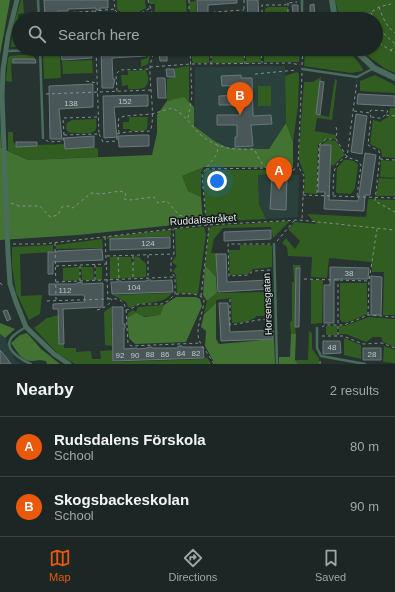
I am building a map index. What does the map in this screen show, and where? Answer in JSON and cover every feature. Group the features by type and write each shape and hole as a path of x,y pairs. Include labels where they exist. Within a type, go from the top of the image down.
{"street":[{"path":"13,12 16,0"},
{"path":"332,0 334,12"},
{"path":"12,18 5,51 2,96 10,284 26,327 54,354 69,364"},
{"path":"360,56 374,68 395,78"}],"lane":[{"path":"38,0 39,12"},
{"path":"302,1 302,12"},
{"path":"5,51 12,51"},
{"path":"40,56 43,138"},
{"path":"302,68 357,77 374,68"},
{"name":"Horsensgatan","path":"274,244 277,364"},
{"path":"26,327 11,337 10,343 12,352 22,360 31,364"},
{"path":"317,328 317,348 321,356 365,364"}],"path":[{"path":"114,0 114,9 117,12"},
{"path":"148,0 151,12"},
{"path":"188,0 189,12"},
{"path":"214,12 244,10 244,0"},
{"path":"262,12 262,5 285,4 302,1"},
{"path":"288,3 288,12"},
{"path":"370,12 379,7 391,4"},
{"path":"379,7 380,12"},
{"path":"143,12 150,8"},
{"path":"63,12 114,9"},
{"path":"383,19 388,27 395,33"},
{"path":"383,33 395,44 391,51"},
{"path":"383,44 395,53"},
{"path":"96,56 99,134 103,142 117,141 119,133 119,118 125,116 152,114 172,108 188,119 196,130 207,140 218,146 230,149 254,149 265,168"},
{"path":"119,133 150,131 152,128 150,68 153,56"},
{"path":"188,119 192,96 190,56"},
{"path":"210,56 211,64"},
{"path":"244,56 245,64"},
{"path":"261,56 262,64"},
{"path":"302,221 304,176 298,166 303,56"},
{"path":"116,92 116,74 120,70 191,64 291,63 302,68"},
{"path":"255,74 302,68"},
{"path":"347,157 354,111 357,77"},
{"path":"86,81 98,83"},
{"path":"42,94 151,90"},
{"path":"354,111 370,113 371,110 388,110 380,119 372,117"},
{"path":"370,113 372,117 368,145 379,151 380,159 375,201 395,212"},
{"path":"385,115 395,116"},
{"path":"43,138 49,142 63,140 63,118 98,117"},
{"path":"336,127 336,139 347,157"},
{"path":"64,135 99,134"},
{"path":"317,195 319,145 326,139 336,139"},
{"path":"200,296 208,233 202,174 217,154 218,146"},
{"path":"333,195 334,168 342,158 347,157 358,161 361,165 357,196"},
{"path":"380,159 395,160"},
{"path":"206,169 265,168 278,172 289,172 295,170 298,166"},
{"path":"6,202 19,206 40,206 50,217 58,215 62,207 70,206 73,208 91,193 101,194 120,191 126,193 124,199 130,200 154,197 158,204 167,202 179,215 196,220 202,225"},
{"path":"303,195 395,198"},
{"path":"274,270 253,271 248,276 229,276 228,244 274,244 295,221"},
{"name":"Ruddalsstråket","path":"13,244 55,243 202,225 295,221 395,230"},
{"path":"173,228 174,254 171,259 171,272 175,277 175,294"},
{"path":"368,315 369,281 377,228"},
{"path":"105,236 108,299"},
{"path":"55,243 56,300"},
{"path":"148,254 148,279"},
{"path":"107,256 174,254"},
{"path":"118,255 119,280"},
{"path":"133,255 134,279"},
{"path":"55,266 107,264"},
{"path":"80,265 80,281"},
{"path":"94,265 95,281"},
{"path":"56,282 175,277"},
{"path":"304,279 369,281"},
{"path":"338,279 338,336"},
{"path":"0,287 4,286"},
{"path":"126,310 139,304 162,304 168,301 175,294 194,294 200,296 204,299 204,307 199,323 198,333 201,343 210,355 214,364"},
{"path":"47,301 112,298 123,301 126,310 128,344 131,346 201,343"},
{"path":"98,310 104,308 110,303 112,298"},
{"path":"230,299 230,325 256,320 276,319"},
{"path":"317,328 325,325 350,323 368,315 395,317"},
{"path":"317,336 343,336 363,344 382,343 395,348"}],"shaded area":[{"path":"285,66 286,123 269,149 229,148 216,142 194,126 195,67"},
{"path":"258,175 299,175 298,217 266,219 259,204"},
{"path":"0,334 5,338 16,361 21,364 0,364"}],"green space":[{"path":"0,0 10,0 0,55"},
{"path":"21,0 23,0 24,12 17,12"},
{"path":"117,0 145,0 146,8 139,12 120,12 117,9"},
{"path":"149,0 186,0 187,12 153,12 155,11 155,4 150,4"},
{"path":"335,0 395,0 395,73 384,68 368,56 383,56 383,12 338,12"},
{"path":"196,1 197,12 190,12 189,2"},
{"path":"268,7 288,7 288,12 265,12 265,9"},
{"path":"10,56 34,56 35,59 14,59 11,65 12,82 6,81 8,58"},
{"path":"43,56 60,56 61,78 44,79"},
{"path":"147,56 150,56 148,64 141,67 141,60 147,58"},
{"path":"192,56 209,56 209,63 194,63 192,61"},
{"path":"212,56 244,56 244,63 212,62"},
{"path":"246,56 261,56 261,62 246,63"},
{"path":"264,56 299,56 299,62 264,62"},
{"path":"305,56 353,56 363,71 351,73 304,66"},
{"path":"92,60 93,73 63,74 62,61"},
{"path":"189,66 189,102 184,98 167,101 167,79 175,77 175,68"},
{"path":"145,70 148,79 146,86 139,89 128,89 128,85 122,86 121,75 128,75 128,71"},
{"path":"297,72 299,74 298,106 293,142 286,123 285,76"},
{"path":"375,75 395,85 395,93 360,91 360,81"},
{"path":"321,77 316,114 329,117 335,79 337,80 332,120 317,118 315,131 336,135 336,139 329,138 318,145 317,194 304,193 305,176 299,160 299,150 304,82 313,82"},
{"path":"258,86 271,86 271,106 258,106"},
{"path":"184,97 194,107 194,126 216,142 229,148 269,149 286,123 293,142 293,168 204,167 182,176 188,191 201,197 203,222 78,235 0,240 0,122 1,148 28,160 152,155 157,133 157,115 167,101"},
{"path":"390,108 395,108 395,158 382,157 381,150 370,144 373,120 380,122 389,116"},
{"path":"129,117 148,117 147,129 144,131 131,131 130,129 123,129 123,122 129,122"},
{"path":"96,119 96,129 92,133 84,134 68,132 66,128 67,123 72,120"},
{"path":"8,132 13,132 13,141 16,147 65,144 65,149 94,147 98,149 98,157 28,160 8,151"},
{"path":"328,140 336,141 345,155 333,166 330,164 331,145 321,145"},
{"path":"344,160 354,161 358,165 355,188 351,194 336,192 337,168"},
{"path":"381,160 395,161 395,196 376,196 379,178 394,179 380,177"},
{"path":"204,167 201,172 201,197 188,191 182,176"},
{"path":"206,170 266,170 272,172 272,174 258,175 259,204 266,219 209,222 206,220 203,176"},
{"path":"368,199 395,200 395,315 383,315 384,272 372,272 371,262 329,258 327,278 311,277 312,257 288,256 287,247 282,243 286,238 295,249 300,241 288,229 295,222 316,224 307,214 366,217"},
{"path":"290,221 273,238 271,227 223,228 214,239 211,253 216,253 216,277 205,265 209,229 212,226"},
{"path":"204,227 206,234 198,294 177,293 176,275 173,271 177,266 172,262 176,256 175,230"},
{"path":"171,230 171,236 107,239 107,237"},
{"path":"102,239 103,248 56,249 56,245"},
{"path":"53,245 53,252 20,254 21,296 42,295 40,314 29,320 16,292 12,266 12,247"},
{"path":"240,245 272,246 272,267 253,269 248,274 230,275 229,250 240,250"},
{"path":"135,256 139,257 146,264 146,277 110,279 110,257 131,257 132,265"},
{"path":"205,265 216,277 217,293 207,301 203,295"},
{"path":"293,265 301,265 300,268 296,268 296,334 291,334 290,322 292,321 292,282 294,282"},
{"path":"79,267 80,280 63,281 63,268"},
{"path":"81,267 93,267 94,280 82,280"},
{"path":"96,267 102,267 102,280 96,280"},
{"path":"311,280 323,280 322,323 311,324"},
{"path":"340,283 367,283 367,314 348,322 342,322 340,319"},
{"path":"271,292 270,316 256,316 255,318 245,322 232,323 231,298 216,300 216,303 204,313 207,301 217,293"},
{"path":"172,293 168,297 158,302 136,305 131,308 128,307 126,302 113,295"},
{"path":"176,297 196,297 200,299 202,306 186,342 135,344 129,338 127,318 136,313 144,317 160,315 164,305"},
{"path":"216,303 216,339 219,344 274,339 275,364 215,364 205,346 206,331 201,327 204,314"},
{"path":"164,305 160,315 127,318 128,313 133,310 136,312 138,307"},
{"path":"111,307 112,346 105,345 104,312"},
{"path":"59,315 59,344 64,344 64,348 76,348 76,352 91,351 92,359 101,359 100,351 113,350 113,362 204,359 207,357 211,364 75,364 57,353 34,328 47,318"},
{"path":"369,317 395,319 395,347 383,342 381,337 373,337 366,342 346,334 339,334 339,326 344,326"},
{"path":"0,323 15,329 5,338 0,334"},
{"path":"326,326 337,326 337,335 326,335"},
{"path":"309,331 312,333 312,349 319,358 319,364 298,364 295,360 308,360"},
{"path":"27,333 41,349 60,364 47,364 46,361 43,360 29,361 23,358 11,343 20,335"},
{"path":"291,334 296,334 295,360 298,364 279,364 279,357 290,357"},
{"path":"344,338 361,345 361,359 344,355"},
{"path":"384,346 395,350 395,363 383,362"}],"building":[{"path":"44,0 108,0 108,8 100,8 100,10 96,10 96,8 68,9 68,11 45,12"},
{"path":"197,0 237,0 237,3 208,5 208,12 198,12"},
{"path":"247,0 258,0 259,12 248,12"},
{"path":"314,4 315,12 310,12 310,5"},
{"path":"292,5 298,5 298,12 293,12"},
{"path":"62,56 92,56 92,58 62,60"},
{"path":"101,56 146,56 112,58 113,79 115,79 113,88 102,88"},
{"path":"159,56 167,56 167,61 160,61"},
{"path":"13,59 35,59 36,63 13,63"},
{"path":"166,69 174,69 175,77 167,77"},
{"path":"241,75 241,78 252,78 253,116 271,115 272,124 251,125 253,146 235,147 237,125 217,125 217,115 240,115 240,105 219,105 219,96 242,95 242,85 222,86 221,76"},
{"path":"157,78 165,78 166,98 158,98"},
{"path":"320,81 324,82 320,115 316,114"},
{"path":"93,84 93,107 59,109 62,139 50,139 49,86"},
{"path":"358,94 395,96 395,106 357,104"},
{"path":"148,95 148,106 114,107 117,137 104,138 103,96"},
{"path":"356,114 367,116 362,154 351,152"},
{"path":"149,135 149,146 119,147 118,136"},
{"path":"94,136 94,147 65,149 64,138"},
{"path":"16,142 37,142 37,146 16,147"},
{"path":"320,145 331,145 329,200 358,201 365,153 376,155 370,195 365,195 364,211 324,209 325,192 318,192"},
{"path":"272,175 287,176 286,210 270,209"},
{"path":"271,230 271,239 224,241 224,232"},
{"path":"170,237 170,248 110,250 110,239"},
{"path":"102,249 103,260 53,262 53,274 48,274 48,252"},
{"path":"216,254 226,254 227,282 270,280 270,289 218,292"},
{"path":"330,267 369,268 368,279 334,279 334,323 324,323 324,285 330,285"},
{"path":"296,268 300,268 299,327 295,327"},
{"path":"371,276 382,277 381,315 371,315"},
{"path":"172,280 173,292 112,294 111,282"},
{"path":"82,282 82,284 103,283 103,307 63,309 64,344 59,344 58,309 53,309 53,304 85,302 84,295 49,295 49,284 77,284"},
{"path":"219,303 228,303 230,332 273,330 273,339 221,341"},
{"path":"112,307 123,307 123,324 125,324 124,349 148,347 178,348 178,346 203,347 204,358 113,361"},
{"path":"7,310 11,319 7,321 3,311"},
{"path":"323,341 340,341 341,353 323,354"},
{"path":"363,348 381,348 381,360 363,360"},
{"path":"0,350 6,357 11,364 0,364"}],"place":[{"name":"Skogsbackeskolan","path":"240,115"},
{"name":"Rudsdalens Förskola","path":"279,190"}]}
